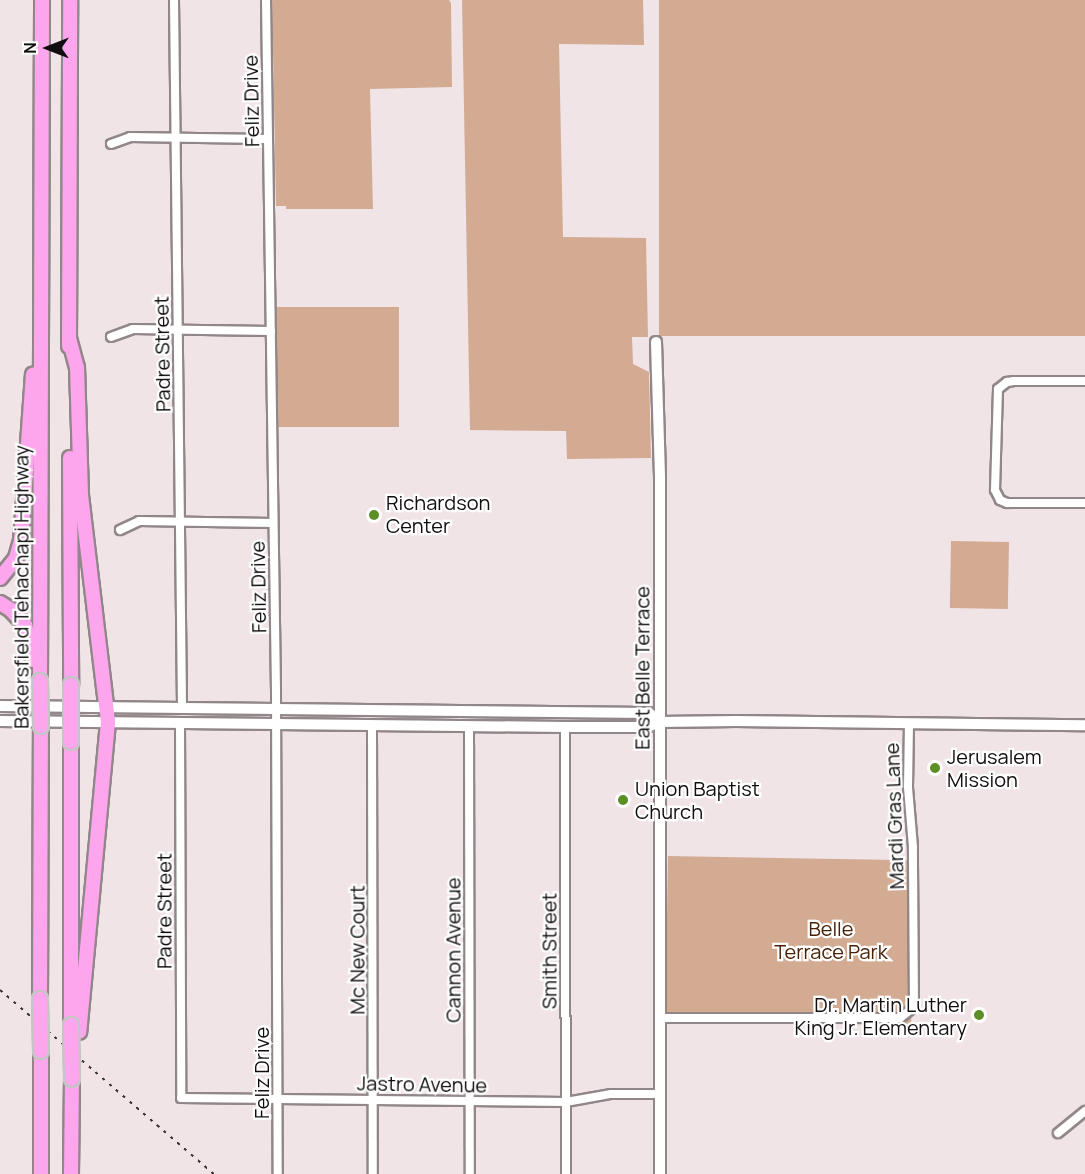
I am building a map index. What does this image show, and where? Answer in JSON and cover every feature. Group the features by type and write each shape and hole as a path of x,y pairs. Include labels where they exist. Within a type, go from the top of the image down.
{"highway":[{"name":"Bakersfield Tehachapi Highway","path":"41,1174 41,743 38,682 42,0"},
{"path":"70,0 69,338 75,1029"},
{"path":"0,578 16,558 21,541 34,362 41,334"},
{"path":"69,338 77,367 81,495 107,715 75,1029 71,1174"},
{"path":"0,603 19,617 29,635 38,682"}],"street":[{"name":"Padre Street","path":"174,0 183,708"},
{"name":"Feliz Drive","path":"266,0 276,710 278,1174"},
{"path":"111,144 130,137 268,139"},
{"path":"111,337 133,329 271,331"},
{"name":"East Belle Terrace","path":"656,342 660,478 660,1174"},
{"path":"1085,381 1014,381 1002,385 997,394 995,490 1000,500 1007,503 1085,503"},
{"path":"120,530 139,521 273,523"},
{"path":"0,706 180,723 565,727 647,727 660,722 1085,725"},
{"path":"0,721 183,708 649,713 660,722"},
{"path":"433,726 488,719 498,712"},
{"name":"Padre Street","path":"180,723 181,1098"},
{"name":"Mardi Gras Lane","path":"660,1018 891,1018 908,1014 914,1007 913,847 908,787 909,723"},
{"name":"Mc New Court","path":"372,725 373,1174"},
{"name":"Cannon Avenue","path":"468,726 470,1174"},
{"name":"Smith Street","path":"565,727 566,1174"},
{"name":"Jastro Avenue","path":"181,1098 566,1102 611,1094 660,1094"},
{"path":"1058,1133 1085,1111"}],"green space":[{"path":"272,0 449,0 451,3 452,87 370,89 373,209 286,209 286,206 276,206"},
{"path":"462,0 643,0 644,45 559,44 563,237 646,238 648,337 632,337 633,364 649,372 651,458 567,459 566,431 470,430"},
{"path":"659,0 1085,0 1085,336 659,336"},
{"path":"277,307 399,307 399,427 277,427"},
{"path":"951,541 1009,542 1008,609 950,608"},
{"name":"Belle Terrace Park","path":"668,856 914,860 911,1025 665,1021"}],"railway":[{"path":"0,990 214,1174"}],"place":[{"name":"Richardson Center","path":"374,515"},
{"name":"Jerusalem Mission","path":"935,768"},
{"name":"Union Baptist Church","path":"623,800"},
{"name":"Dr. Martin Luther King Jr. Elementary","path":"979,1015"}]}
